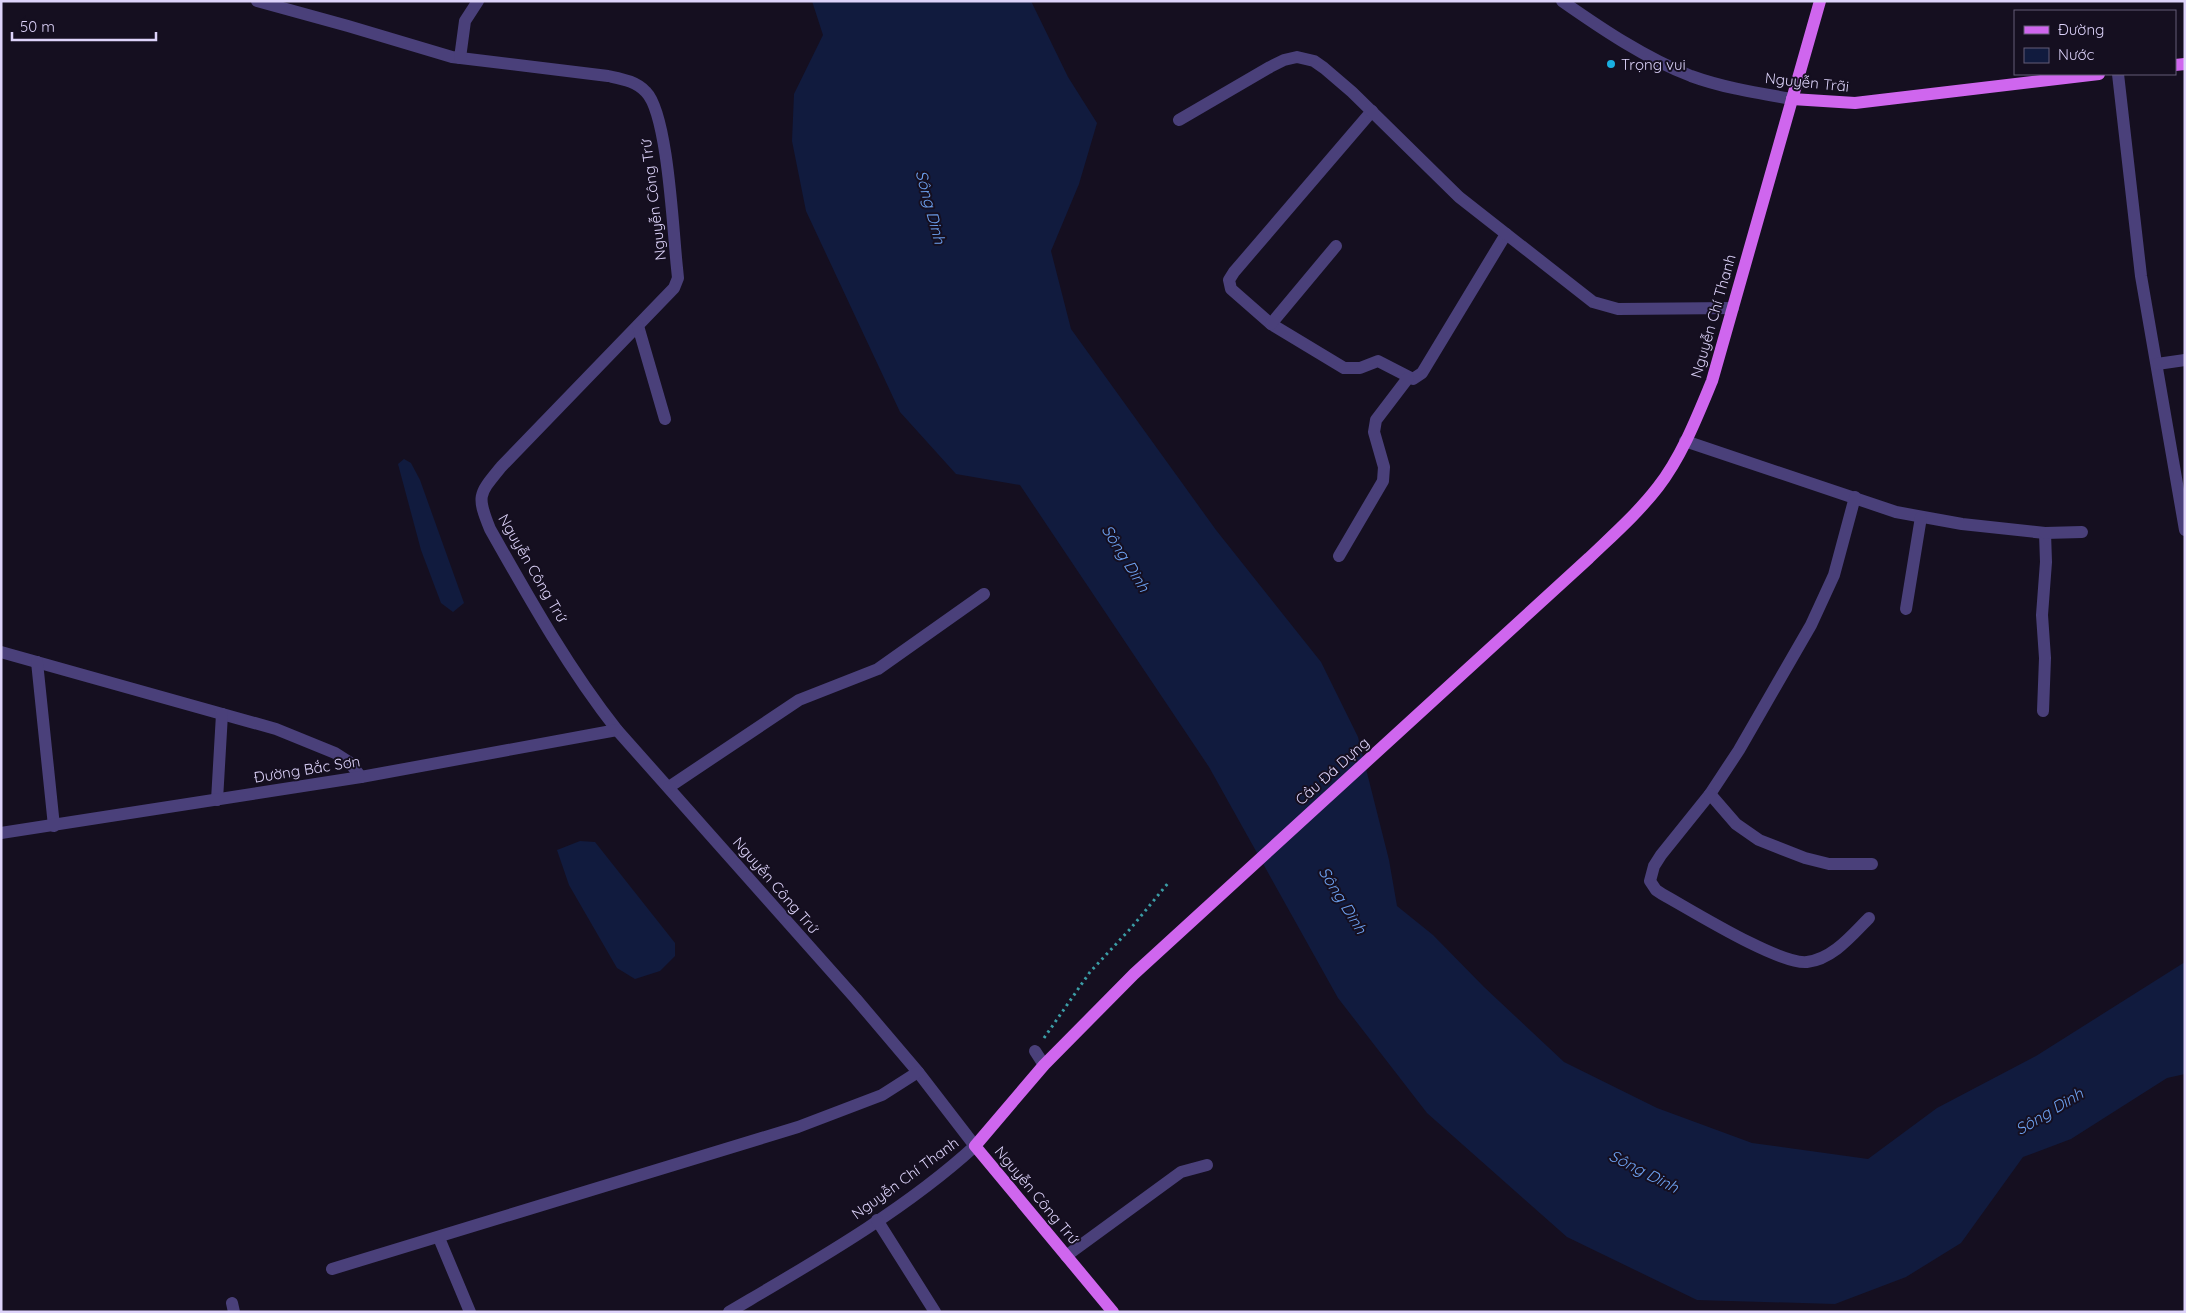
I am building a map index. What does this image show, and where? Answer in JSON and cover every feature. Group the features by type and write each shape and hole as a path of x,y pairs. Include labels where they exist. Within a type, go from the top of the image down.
{"main road":[{"name":"Nguyễn Chí Thanh","path":"1550,593 1615,534 1645,502 1659,485 1685,441 1712,381 1820,1"},
{"name":"Nguyễn Trãi","path":"1792,99 1855,103 2091,75"},
{"name":"Cầu Đá Dựng","path":"1134,974 1550,593"},
{"name":"Nguyễn Chí Thanh","path":"975,1146 1044,1065 1134,974"},
{"name":"Nguyễn Công Trứ","path":"975,1146 1113,1312"}],"street":[{"name":"Nguyễn Công Trứ","path":"257,1 460,58 621,79 640,86 652,100 660,121 665,152 678,278 674,288 501,467 482,492 481,501 490,529 500,547 580,680 617,730 669,786 918,1072 975,1146"},
{"path":"460,58 465,21 478,1"},
{"name":"Nguyễn Trãi","path":"1562,1 1631,46 1674,68 1725,86 1792,99"},
{"path":"1179,120 1284,60 1297,57 1305,58 1319,64 1372,111 1459,197 1532,253 1581,295 1606,307 1634,309 1733,308"},
{"path":"2118,75 2141,276 2157,364 2166,430 2185,530"},
{"path":"1372,111 1230,278 1228,284 1231,289 1271,324 1344,368 1356,369 1378,362 1408,378 1417,377 1422,373 1506,234"},
{"path":"1271,324 1336,246"},
{"path":"638,326 665,419"},
{"path":"2157,364 2185,360"},
{"path":"1339,556 1383,481 1384,467 1374,432 1376,420 1408,378"},
{"path":"1685,441 1896,512 1962,524 2046,533 2082,532"},
{"path":"1855,497 1834,576 1811,625 1744,742 1710,794 1654,866 1650,881 1656,890 1772,954 1794,961 1808,962 1831,952 1846,941 1869,918"},
{"path":"1906,609 1921,517"},
{"path":"2043,711 2045,658 2042,615 2046,533"},
{"path":"669,786 799,700 878,669 984,594"},
{"path":"1,652 276,729 328,750 349,762 361,777"},
{"path":"38,662 54,826"},
{"path":"217,800 222,714"},
{"name":"Đường Bắc Sơn","path":"1,834 361,777 617,730"},
{"path":"1710,794 1736,824 1759,840 1805,858 1829,864 1872,864"},
{"path":"1035,1051 1044,1065"},
{"path":"332,1269 439,1238 832,1115 882,1095 918,1072"},
{"name":"Nguyễn Chí Thanh","path":"729,1312 877,1220 937,1178 975,1146"},
{"path":"1066,1256 1181,1172 1207,1165"},
{"path":"877,1220 929,1310"},
{"path":"439,1238 470,1312"}],"path":[{"path":"1035,1051 1090,972 1131,928 1169,882"}],"water":[{"name":"Sông Dinh","path":"812,1 1031,1 1068,77 1097,123 1079,184 1051,251 1071,329 1216,530 1321,662 1358,737 1389,860 1397,906 1433,935 1484,987 1564,1062 1657,1108 1752,1143 1868,1159 1937,1108 2036,1056 2185,962 2185,1074 2167,1078 2071,1139 2023,1157 1961,1243 1906,1277 1835,1304 1697,1300 1567,1237 1427,1113 1338,998 1209,767 1020,485 956,474 900,412 806,211 792,141 794,94 823,35"},
{"path":"404,459 411,463 420,480 464,603 453,612 441,603 421,550 398,464"},
{"path":"580,841 595,842 675,943 675,956 660,971 635,979 617,968 569,885 557,850"}],"place":[{"name":"Trọng vui","path":"1611,64"}]}
